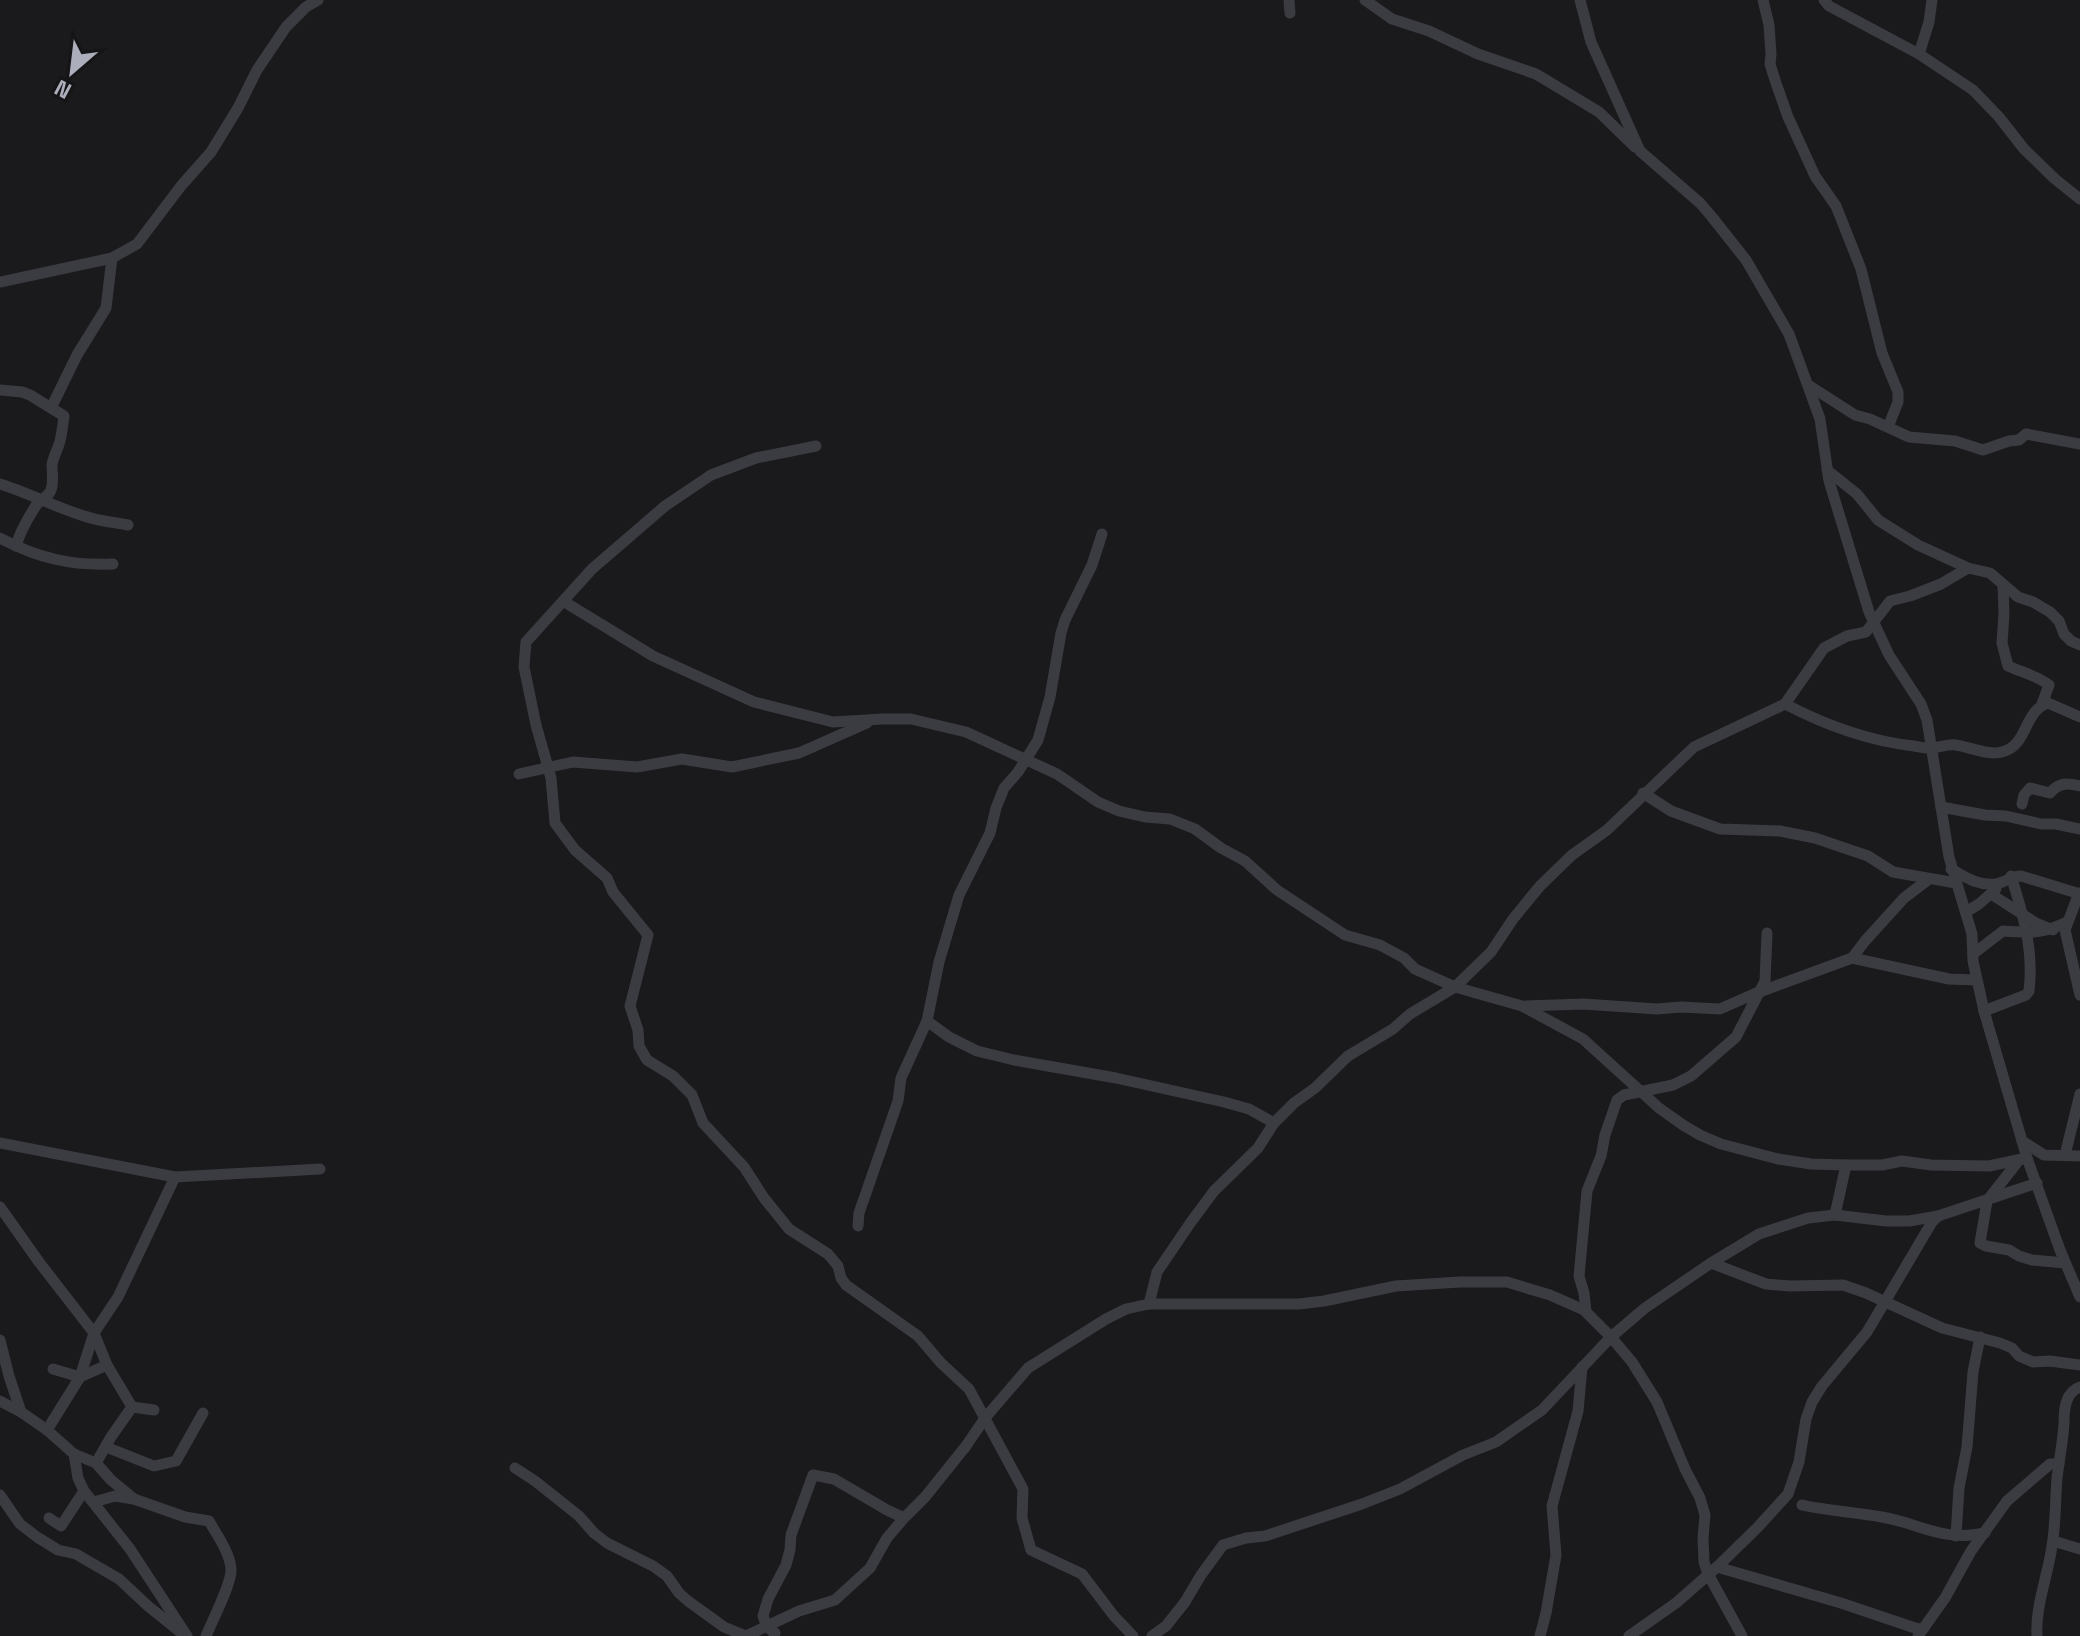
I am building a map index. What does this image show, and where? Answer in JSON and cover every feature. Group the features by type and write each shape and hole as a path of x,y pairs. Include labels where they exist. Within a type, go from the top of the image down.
{"street":[{"path":"0,282 112,258 137,244 211,152 257,70 286,27 318,0"},
{"path":"1289,0 1290,13"},
{"path":"1365,0 1392,19 1536,74 1599,112 1700,203 1746,260 1789,334 1820,419 1827,470 1873,623 1889,655 1921,704 1927,720 1951,869 1972,934 1976,980 2022,1141 2023,1159 2037,1183 2080,1297"},
{"path":"1580,0 1591,42 1640,151"},
{"path":"1763,0 1769,25 1770,64 1776,83 1815,176 1836,206 1861,269 1882,353 1898,392 1898,402 1888,427"},
{"path":"1824,0 1829,6 1919,54 1973,90 2024,149 2080,199"},
{"path":"1919,54 1932,0"},
{"path":"51,408 77,355 106,308 112,258"},
{"path":"1810,386 1855,415 1909,437 1955,441 1983,450 2019,440 2026,434 2080,444"},
{"path":"0,390 22,392 64,416 61,438 52,463 54,475 51,491 35,506 16,546"},
{"path":"816,446 756,458 711,475 665,506 592,569 526,642 524,667 548,767 555,823 575,850 607,878 613,892 648,935 630,1006 638,1030 639,1046 647,1060 673,1076 692,1095 703,1123 744,1167 789,1229 828,1254 838,1266 846,1285 918,1336 969,1389 1023,1489 1022,1518 1031,1550 1082,1574 1133,1636"},
{"path":"1827,470 1857,494 1878,520 1918,545 1968,568 1990,573 2018,597 2050,612 2059,621 2064,634 2080,645"},
{"path":"0,484 86,517 128,525"},
{"path":"858,1226 859,1213 898,1101 901,1078 927,1021 939,962 959,895 990,833 1004,788 1038,740 1065,620 1092,565 1102,534"},
{"path":"0,538 48,559 85,565 113,564"},
{"path":"1149,1304 1157,1272 1171,1249 1214,1191 1258,1148 1274,1123 1294,1103 1315,1088 1348,1056 1455,987 1491,952 1540,886 1572,855 1607,830 1694,747 1785,704 1824,648 1847,636 1866,632 1890,601 1941,584 1968,568"},
{"path":"1785,704 1839,728 1890,743 1932,748 1952,745 1998,753 2007,751 2017,744 2032,713 2042,704 2049,685 2008,666 2002,643 2003,585"},
{"path":"563,601 653,656 754,702 833,722 911,719 966,732 1057,774 1098,802 1119,811 1170,819 1195,829 1245,861 1277,890 1345,935 1380,945 1404,958 1415,969 1455,987 1522,1006 1583,1039 1683,1125 1721,1144 1811,1164 1882,1165 1902,1161 1989,1166 2023,1159"},
{"path":"2042,704 2048,703 2080,717"},
{"path":"519,774 573,762 637,767 682,759 732,767 799,753 875,719"},
{"path":"2022,804 2030,788 2050,793 2067,783 2080,786"},
{"path":"1643,793 1671,811 1720,829 1780,831 1815,838 1868,856 1893,872 1956,883"},
{"path":"1941,807 2080,829"},
{"path":"1951,869 1969,880 1995,884 2006,879 2028,877 2080,894 2065,930 2080,995"},
{"path":"1522,1006 1583,1004 1720,1009 1852,958 1904,898 1929,879"},
{"path":"1966,912 2006,879"},
{"path":"1984,1011 2026,995 2029,991 2031,953 2028,933 2006,879"},
{"path":"1991,894 2036,923 2068,938"},
{"path":"1973,954 2003,931 2028,933 2052,930 2067,922"},
{"path":"1586,1312 1579,1276 1579,1255 1587,1191 1617,1100 1624,1095 1673,1085 1691,1076 1736,1037 1765,981 1767,933"},
{"path":"1852,958 1949,979 1976,980"},
{"path":"927,1021 949,1037 977,1051 1224,1102 1249,1109 1274,1123"},
{"path":"2065,1155 2080,1094"},
{"path":"2022,1141 2044,1155 2080,1156"},
{"path":"0,1143 175,1177 320,1169"},
{"path":"2023,1159 1987,1201 1980,1243 2032,1260 2065,1263"},
{"path":"1835,1215 1846,1165"},
{"path":"47,1430 80,1377 94,1333 118,1297 175,1177"},
{"path":"1152,1636 1166,1626 1185,1602 1223,1545 1265,1536 1362,1504 1496,1442 1542,1410 1611,1337 1645,1308 1759,1234 1808,1218 1835,1215 1886,1221 1938,1216 2037,1183"},
{"path":"0,1207 94,1333 107,1365 132,1407"},
{"path":"1629,1636 1676,1603 1713,1570 1788,1494 1799,1462 1812,1402 1867,1332 1924,1233 1938,1216"},
{"path":"1711,1263 1766,1284 1843,1285 1942,1328 2012,1348 2019,1356 2033,1362 2080,1365"},
{"path":"515,1468 579,1516 607,1543 653,1566 667,1576 688,1601 724,1627 746,1636 770,1631 799,1611 835,1600 870,1568 887,1538 947,1471 985,1418 1028,1368 1126,1309 1149,1304 1299,1304 1396,1286 1507,1282 1550,1295 1586,1312 1632,1362 1657,1402 1700,1498 1705,1515 1704,1562 1713,1570 1742,1636"},
{"path":"1956,1536 1959,1488 1980,1337"},
{"path":"0,1340 4,1374 21,1412"},
{"path":"53,1369 80,1377 107,1365"},
{"path":"1540,1636 1556,1555 1552,1506 1578,1411 1582,1367"},
{"path":"2040,1635 2038,1615 2053,1541 2064,1408 2074,1389 2080,1387"},
{"path":"0,1401 47,1430 74,1454 96,1463 134,1499"},
{"path":"132,1407 154,1410"},
{"path":"96,1463 132,1407"},
{"path":"106,1447 154,1466 176,1461 203,1413"},
{"path":"74,1454 78,1478 84,1491 130,1549 186,1636"},
{"path":"1713,1570 1841,1603 1921,1632 1945,1598 1971,1551 2007,1501 2050,1464 2059,1464"},
{"path":"64,1471 78,1478"},
{"path":"770,1631 763,1616 768,1599 786,1565 791,1535 813,1475 834,1479 904,1518"},
{"path":"49,1518 61,1526 84,1491"},
{"path":"0,1495 20,1524 37,1537 58,1550 76,1554 119,1579 186,1636"},
{"path":"94,1502 115,1496 134,1499 185,1517 209,1521 231,1566 230,1578 206,1636"},
{"path":"1802,1505 1882,1517 1956,1536 1985,1533"},
{"path":"2053,1541 2080,1549"}]}
